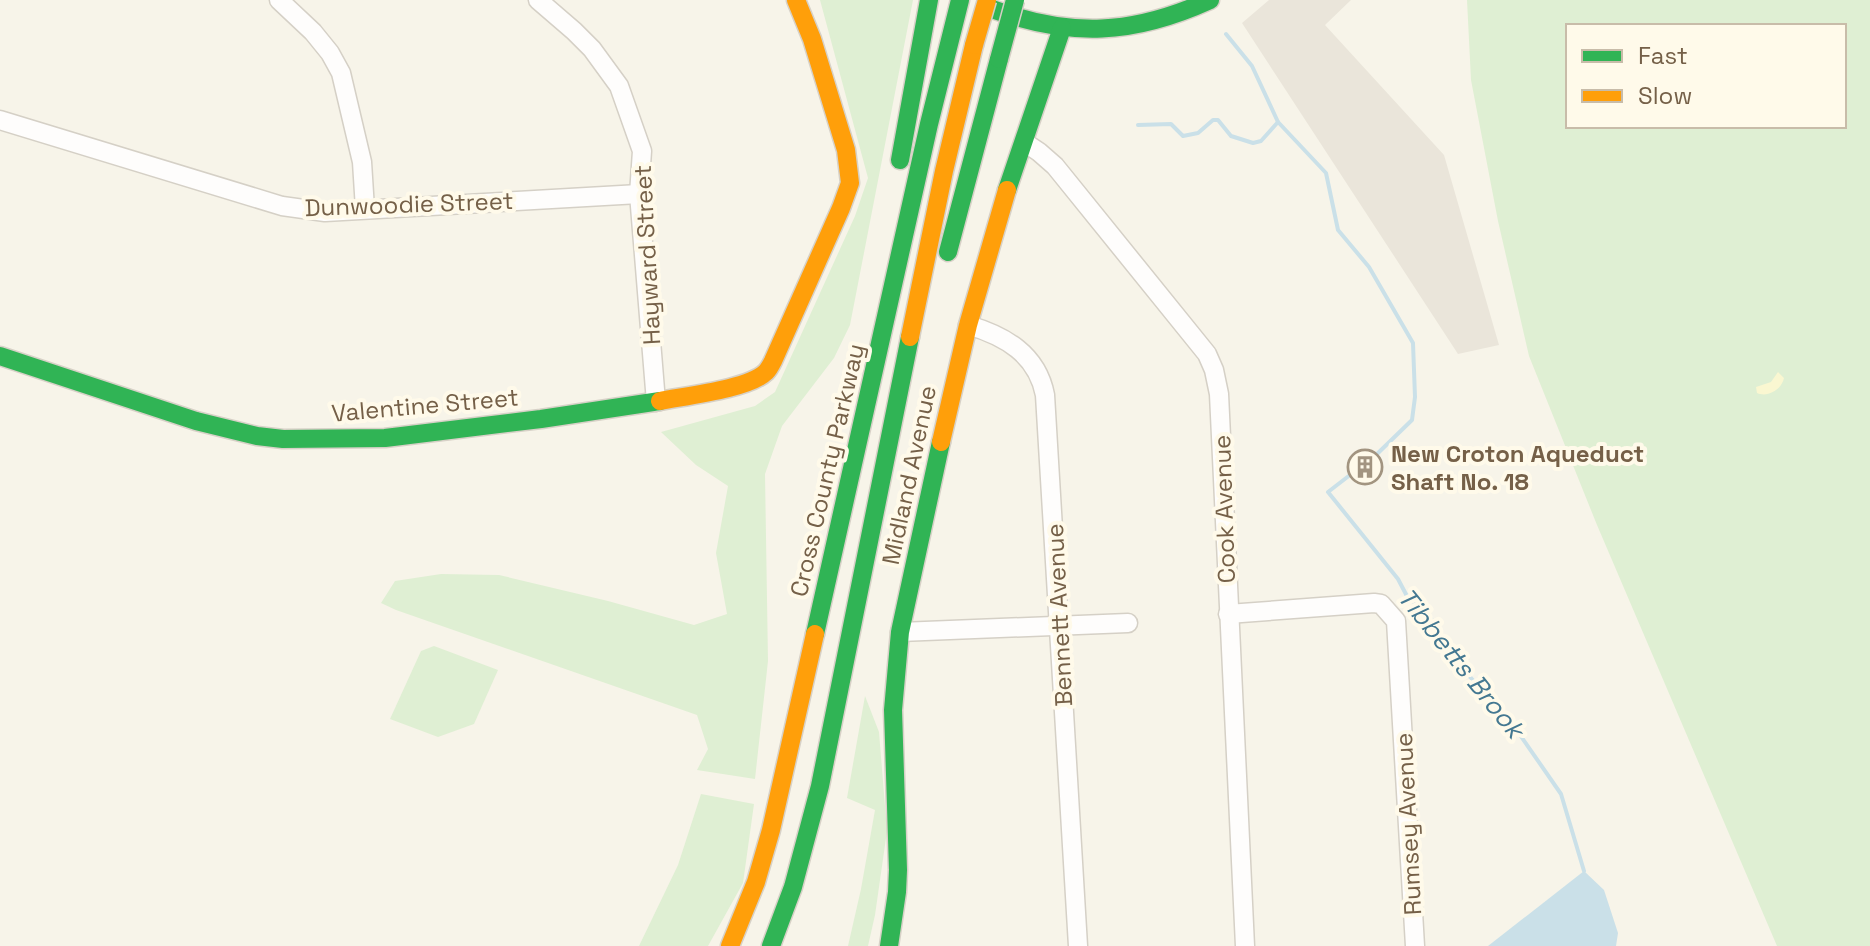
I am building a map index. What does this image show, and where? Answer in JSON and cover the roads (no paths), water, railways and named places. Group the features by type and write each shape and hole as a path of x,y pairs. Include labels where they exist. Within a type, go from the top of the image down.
{"main road":[{"name":"Valentine Street","path":"0,356 196,421 283,439 385,438 541,419 656,402 749,382 765,373 773,361 850,183 842,136 812,39 796,0"},
{"name":"Cross County Parkway","path":"730,946 756,882 771,830 960,0"},
{"path":"974,0 1016,18 1062,28 1110,29 1171,17 1210,0"},
{"path":"771,946 792,897 812,823 944,171 987,0"},
{"path":"943,274 1015,0"},
{"path":"897,179 928,7"},
{"name":"Midland Avenue","path":"889,946 898,870 893,710 900,632 968,325 988,252 1062,28"},
{"path":"870,389 882,267 892,209"},
{"path":"886,467 935,304"}],"street":[{"path":"279,0 313,32 341,73 362,162 365,209"},
{"name":"Hayward Street","path":"538,0 592,49 619,86 642,151 639,194 656,402"},
{"name":"Dunwoodie Street","path":"0,120 282,206 325,212 639,194"},
{"name":"Cook Avenue","path":"1024,142 1055,166 1207,354 1214,370 1219,394 1245,946"},
{"name":"Bennett Avenue","path":"968,325 989,332 1021,350 1035,366 1043,385 1078,946"},
{"name":"Rumsey Avenue","path":"1228,614 1374,603 1381,604 1396,621 1415,946"},
{"path":"900,632 1128,623"}],"water":[{"path":"1584,871 1604,890 1618,933 1616,946 1488,946"}],"waterway":[{"name":"Tibbetts Brook","path":"1226,34 1252,66 1278,122 1326,173 1338,230 1369,267 1413,343 1415,397 1412,420 1377,454"},
{"path":"1138,125 1171,124 1183,136 1198,133 1213,120 1218,120 1231,136 1253,143 1261,141 1278,122"},
{"name":"Tibbetts Brook","path":"1350,475 1328,492 1398,579 1409,600 1428,614 1464,670 1518,732 1561,794 1584,871"}],"place":[{"name":"New Croton Aqueduct Shaft No. 18","path":"1365,467"}]}
